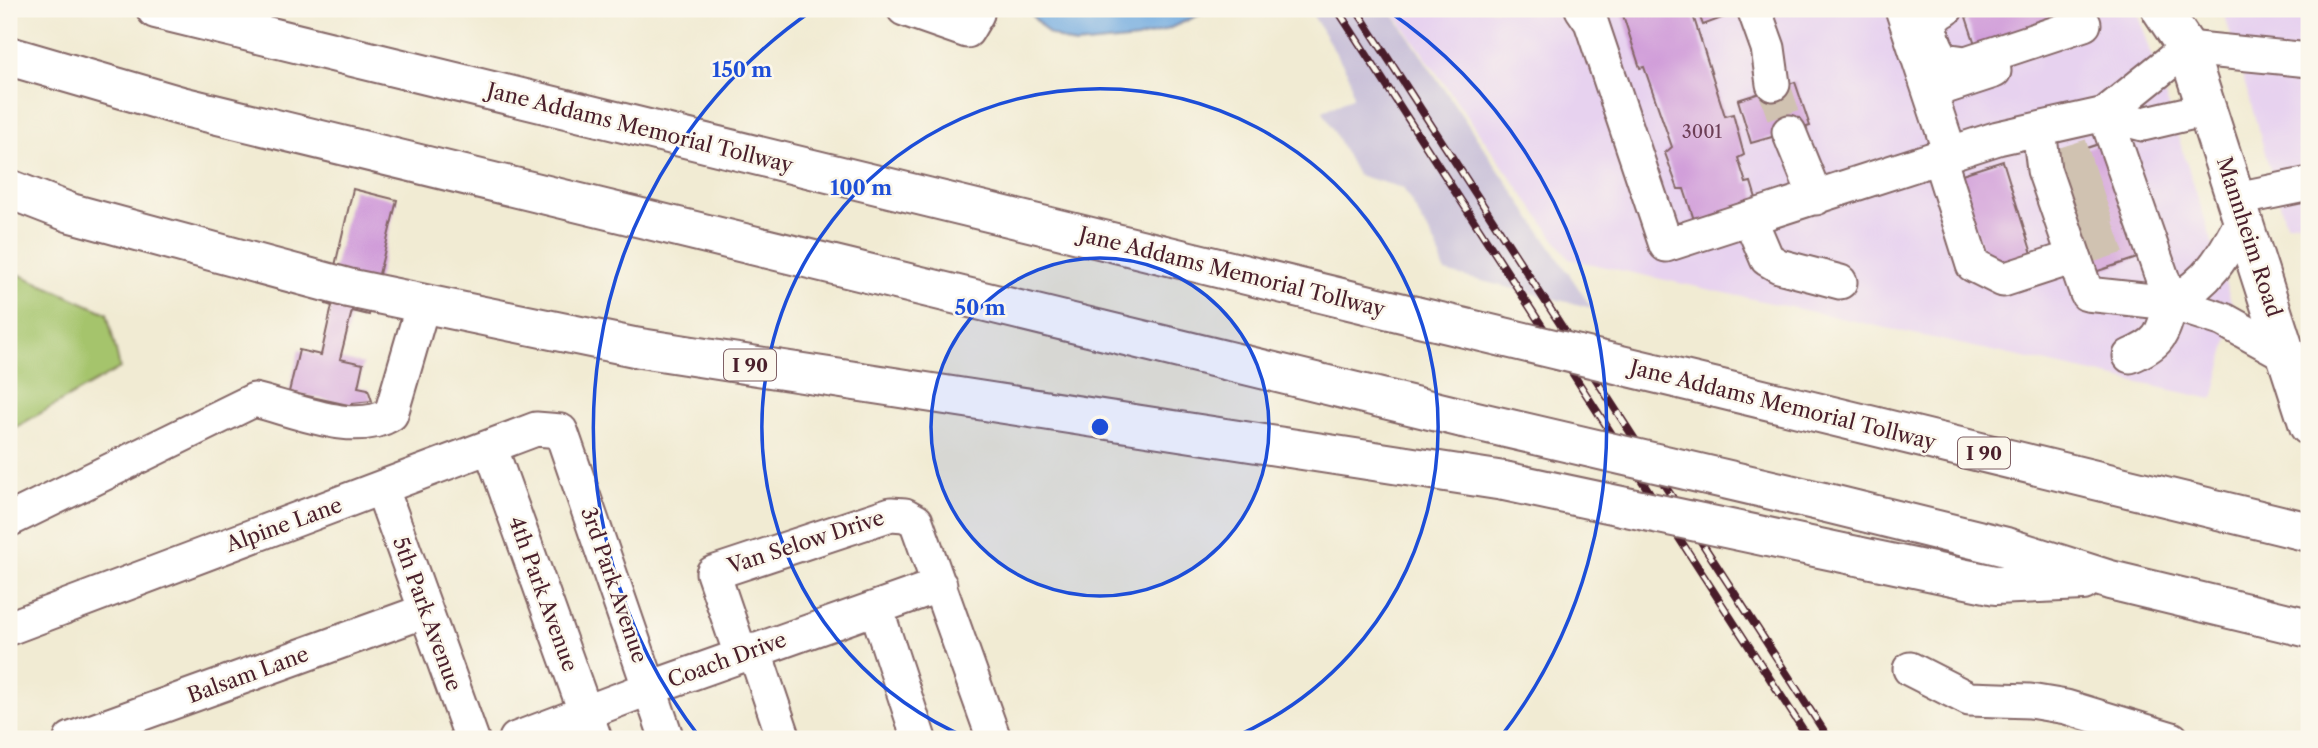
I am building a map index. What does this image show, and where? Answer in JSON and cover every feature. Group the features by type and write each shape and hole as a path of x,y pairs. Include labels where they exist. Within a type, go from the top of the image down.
{"main road":[{"name":"Jane Addams Memorial Tollway","path":"156,9 2309,532"},
{"name":"Mannheim Road","path":"2161,9 2187,48 2309,426"},
{"name":"Mannheim Road","path":"2187,48 2189,9"},
{"name":"I 90","path":"9,56 181,106 1463,418 1823,502 2006,547 2110,580 2297,625"},
{"name":"I 90","path":"9,189 84,217 348,288 635,347 1504,481 1995,585 2110,580"}],"street":[{"path":"904,9 967,31 977,14 975,9"},
{"path":"1582,9 1591,22 1666,245 1944,155 2105,114 2187,48 2309,60"},
{"path":"1754,9 1768,48 1773,84"},
{"path":"1902,9 1930,92 1973,265 1980,271 2003,280 2066,213"},
{"path":"1930,92 2090,40 2081,16 1974,61 1966,63 1944,60 1933,44 1931,26 1937,13 1946,9"},
{"path":"1956,9 1951,18 1953,33 1958,46 1974,61"},
{"path":"2105,114 2143,124 2207,109"},
{"path":"2105,114 2119,173 2139,230 2171,303 2163,333 2152,346 2130,356"},
{"path":"2039,129 2066,213 2087,294 2171,303 2224,320 2287,355"},
{"path":"1789,132 1816,198"},
{"path":"2171,303 2192,291 2217,267 2240,209 2309,184"},
{"path":"1750,219 1767,259 1779,266 1840,282"},
{"path":"9,520 254,400 358,425 377,423 391,414 423,304"},
{"name":"Alpine Lane","path":"9,628 491,449 536,429 561,431"},
{"name":"3rd Park Avenue","path":"561,431 667,739"},
{"name":"4th Park Avenue","path":"491,449 590,725"},
{"name":"5th Park Avenue","path":"382,489 472,739"},
{"name":"Van Selow Drive","path":"748,652 713,573 900,513 916,521 940,585"},
{"path":"940,585 994,739"},
{"name":"Coach Drive","path":"516,739 590,725 650,688 940,585"},
{"path":"876,608 919,739"},
{"name":"Balsam Lane","path":"71,739 425,611"},
{"path":"748,652 784,739"},
{"path":"1910,669 1969,699 2030,701 2066,706 2172,739"}],"shaded area":[{"path":"1309,9 1390,9 1592,308 1445,272 1437,247 1403,188 1357,175 1323,111 1353,97 1349,75"},
{"path":"1391,9 2137,9 2235,313 2213,399 1569,259"},
{"path":"2223,9 2309,9 2309,220 2286,224"}],"green space":[{"path":"9,270 107,313 120,368 9,431"}],"water":[{"path":"1031,9 1212,9 1166,30 1137,39 1075,45 1049,34 1033,17"}],"building":[{"path":"1621,9 1691,9 1725,116 1733,114 1744,155 1738,158 1746,183 1751,182 1759,208 1696,226 1684,189 1678,189 1665,153 1672,147 1644,67 1640,68"},
{"path":"1697,9 1728,9 1730,15 1703,25"},
{"path":"1991,9 2048,9 2052,20 1976,47 1966,17"},
{"path":"1795,82 1810,126 1751,143 1738,100"},
{"path":"2102,143 2140,257 2095,272 2057,158"},
{"path":"2003,161 2034,260 1988,268 1959,175"},
{"path":"353,189 397,200 369,315 352,311 340,359 363,364 358,387 368,389 372,401 353,403 353,406 289,392 299,350 321,355 332,306 326,304"}],"tunnel":[{"path":"1773,84 1789,132"},
{"path":"2059,165 2105,151"},
{"path":"2068,190 2113,175"},
{"path":"2077,217 2121,200"},
{"path":"2087,247 2132,232"}],"railway":[{"path":"1337,9 1809,739"},
{"path":"1356,9 1829,739"}]}
